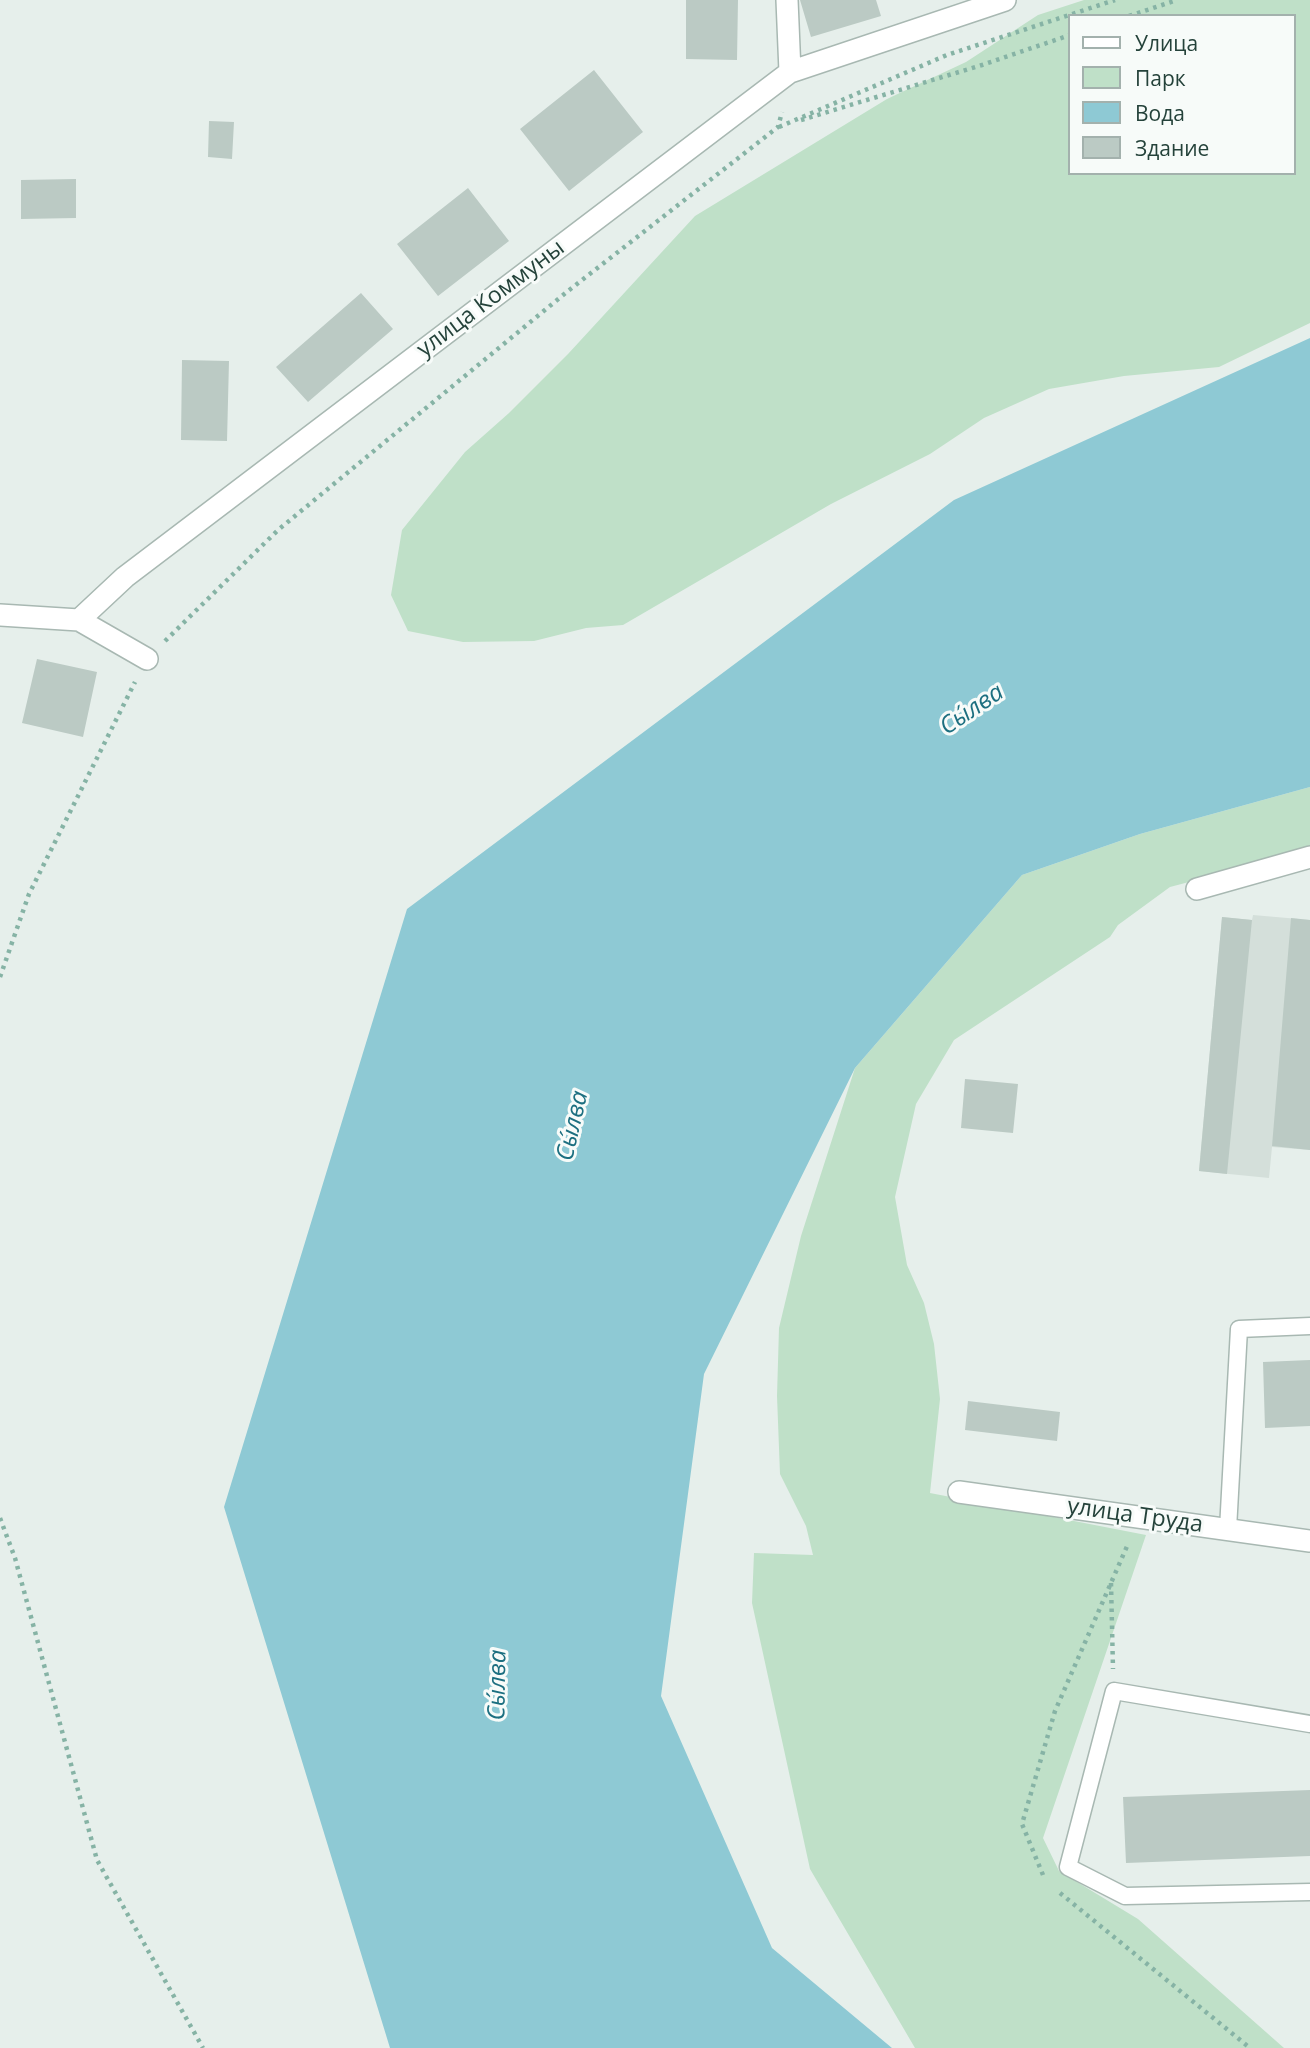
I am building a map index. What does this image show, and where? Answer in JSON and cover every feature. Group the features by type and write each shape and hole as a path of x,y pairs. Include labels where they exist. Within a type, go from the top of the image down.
{"street":[{"path":"787,0 790,72"},
{"name":"улица Коммуны","path":"79,620 125,577 790,72 1004,0"},
{"path":"0,615 79,620 147,659"},
{"path":"1197,889 1310,857"},
{"name":"улица Труда","path":"959,1492 1310,1541"}],"lane":[{"path":"1228,1530 1239,1329 1310,1326"},
{"path":"1310,1724 1114,1691 1068,1867 1125,1896 1310,1892"}],"path":[{"path":"1072,14 1115,0"},
{"path":"1135,14 1177,0"},
{"path":"0,976 29,894 147,659 278,530 568,291 778,127 947,55 1068,15"},
{"path":"778,127 1068,37"},
{"path":"778,127 790,72"},
{"path":"0,1518 15,1558 97,1860 203,2048"},
{"path":"1111,1581 1114,1691"}],"shaded area":[{"path":"1253,915 1310,920 1310,1150 1272,1147 1269,1178 1199,1171 1222,917 1252,920"}],"green space":[{"path":"1084,0 1310,0 1310,323 1219,367 1124,376 1049,389 984,418 930,454 831,504 623,625 586,628 534,641 463,642 408,631 391,595 402,530 465,452 568,354 695,216 887,99 966,62 1038,15"},
{"path":"1310,787 1310,850 1170,887 1118,925 1110,937 954,1040 916,1104 895,1197 907,1265 924,1303 934,1344 940,1399 930,1493 1146,1535 1043,1838 1059,1871 1138,1919 1284,2048 915,2048 810,1869 752,1603 754,1553 813,1555 806,1526 780,1474 777,1396 779,1328 801,1236 855,1068 1022,875 1140,834"}],"water":[{"name":"Сы́лва","path":"1310,338 1310,787 1140,834 1022,875 855,1068 704,1374 661,1696 772,1948 892,2048 390,2048 224,1507 407,909 954,500"}],"building":[{"path":"686,0 738,0 737,60 686,59"},
{"path":"800,0 876,0 881,16 811,37"},
{"path":"594,70 643,132 569,191 520,129"},
{"path":"209,121 234,122 232,159 208,157"},
{"path":"76,179 76,218 21,219 21,180"},
{"path":"468,188 509,241 438,296 397,244"},
{"path":"361,293 393,329 308,402 276,367"},
{"path":"182,360 229,361 227,441 181,440"},
{"path":"37,659 97,672 83,737 22,723"},
{"path":"1222,917 1252,920 1227,1174 1199,1171"},
{"path":"1291,918 1310,920 1310,1150 1272,1146"},
{"path":"965,1079 1018,1084 1013,1133 961,1128"},
{"path":"1310,1360 1310,1426 1265,1428 1263,1362"},
{"path":"968,1401 1060,1412 1057,1441 965,1430"},
{"path":"1310,1790 1310,1856 1126,1863 1123,1797"}]}
